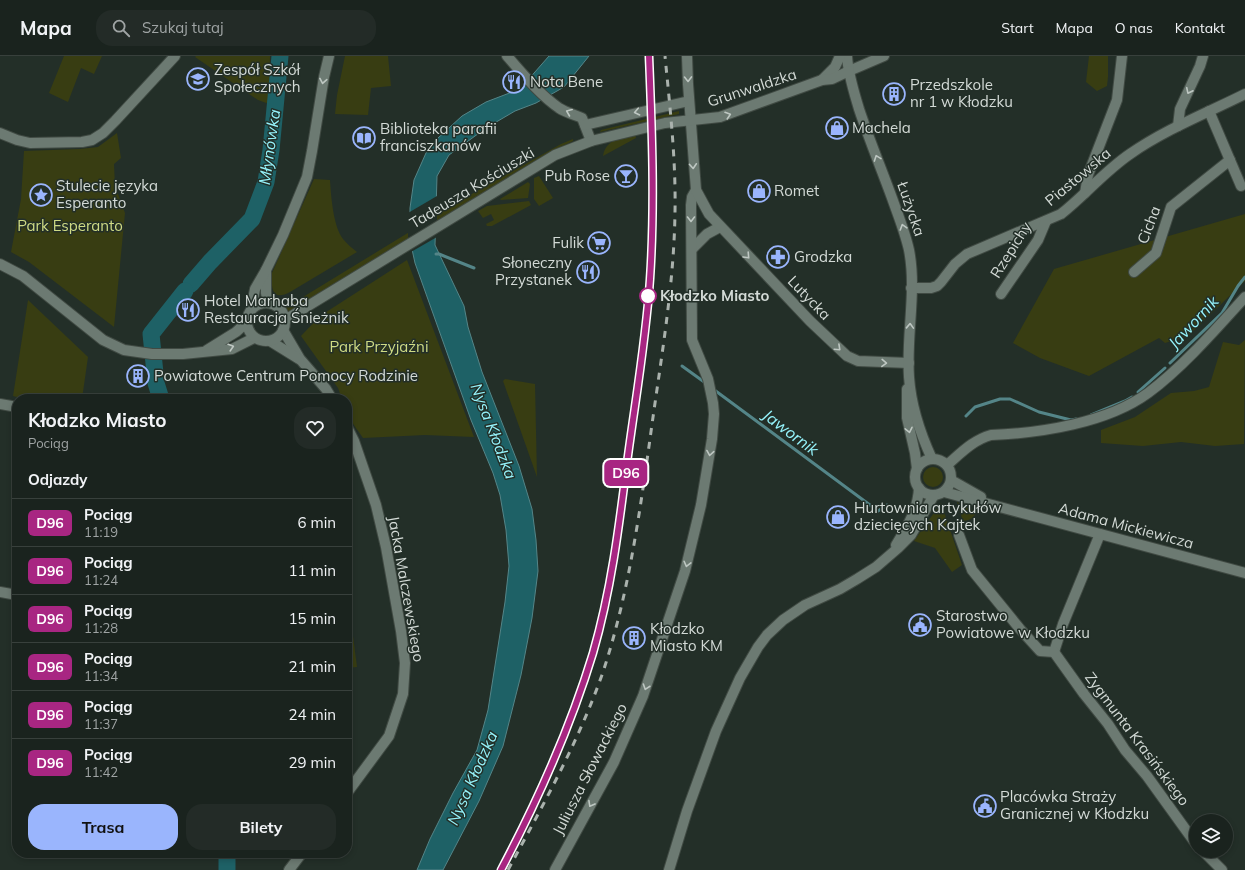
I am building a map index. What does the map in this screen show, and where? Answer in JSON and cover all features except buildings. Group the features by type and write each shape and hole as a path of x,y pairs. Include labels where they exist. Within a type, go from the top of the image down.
{"street":[{"path":"0,133 12,139 30,143 82,142 92,140 107,129 175,56"},
{"path":"284,325 280,335 270,341 262,341 254,338 250,334 246,323 251,310 255,289 283,235 306,177 312,151 317,112 329,56"},
{"path":"507,56 526,79 551,101 560,108 582,118 591,141"},
{"name":"Lutycka","path":"687,56 690,120 696,190 709,214 810,321 847,356 858,362 909,364"},
{"name":"Grunwaldzka","path":"822,80 835,67 840,56"},
{"name":"Łużycka","path":"847,56 852,85 860,113 906,237 910,256 911,288 909,378"},
{"name":"Grunwaldzka","path":"690,120 720,117 822,80 832,79 884,56"},
{"path":"1085,193 1088,175 1117,100 1122,56"},
{"path":"1178,126 1180,109 1200,66 1203,56"},
{"name":"Piastowska","path":"911,288 931,288 936,286 955,264 967,254 1046,222 1061,214 1073,205 1110,169 1130,154 1178,126 1245,94"},
{"path":"585,125 689,101"},
{"path":"1209,112 1241,186"},
{"name":"Tadeusza Kościuszki","path":"284,325 403,247 556,156 591,141 664,123 690,120"},
{"name":"Cicha","path":"1134,272 1156,253 1171,207 1230,160"},
{"name":"Juliusza Słowackiego","path":"555,870 614,762 643,696 685,571 695,534 707,468 714,414 708,379 692,340 691,205 692,197 696,190"},
{"name":"Rzepichy","path":"1001,294 1038,240 1046,222"},
{"path":"692,249 707,234 720,227"},
{"path":"0,264 23,276 103,340 117,348 133,352 169,354 232,349 254,338"},
{"path":"266,270 266,293 268,303"},
{"path":"947,465 969,446 982,438 991,435 1065,426 1094,419 1122,408 1147,394 1169,376 1219,326 1245,297"},
{"path":"251,310 255,306 268,303 277,307 283,315 284,325 300,359 329,394"},
{"path":"207,350 216,343 236,332 246,323"},
{"path":"270,341 300,359"},
{"path":"909,378 917,422 924,443 932,459"},
{"path":"909,378 906,392 906,413 917,462 915,477 916,483 919,488 927,494 939,494"},
{"path":"0,404 12,406"},
{"name":"Jacka Malczewskiego","path":"352,437 376,505 386,547 402,631 405,663 403,694 389,736 352,786"},
{"path":"669,870 690,804 716,731 740,678 758,647 767,635 783,620 805,605 840,589 876,567 911,535 939,494 949,487 951,480 951,474 947,465 942,461 932,459 925,461 917,468"},
{"name":"Adama Mickiewicza","path":"951,480 966,490 999,507"},
{"path":"892,552 914,512 919,498 919,488"},
{"name":"Adama Mickiewicza","path":"939,494 999,507 1245,573"},
{"path":"959,535 972,570 1020,630 1040,651 1054,652 1063,624 1100,534"},
{"path":"0,592 12,594"},
{"name":"Zygmunta Krasińskiego","path":"1054,652 1189,834"},
{"path":"289,870 298,858"},
{"path":"1210,858 1222,870"}],"green space":[{"path":"64,56 102,56 94,74 81,68 68,102 49,93"},
{"path":"270,56 269,104 258,100 195,57"},
{"path":"345,56 388,56 391,86 371,88 368,115 335,114 337,95"},
{"path":"1089,56 1108,56 1107,86 1097,91 1086,82"},
{"path":"679,111 679,114 600,132 601,130"},
{"name":"Park Esperanto","path":"117,133 121,158 114,164 115,186 125,213 114,327 29,262 11,252 21,199 24,151 98,147"},
{"path":"635,134 636,138 603,156 607,146 615,140"},
{"path":"573,139 573,141 538,159 286,312 285,308 470,195 561,144"},
{"path":"539,176 553,198 539,206 534,199 534,178"},
{"path":"314,179 330,180 333,210 337,226 343,239 357,252 290,292 284,295 279,295 276,294 272,287 272,273"},
{"path":"528,182 530,184 528,198 500,199"},
{"path":"529,201 531,205 492,226 487,226 486,224 494,220 491,214 483,218 478,211 487,206"},
{"path":"1245,214 1245,281 1188,336 1165,343 1159,338 1089,376 1040,358 1013,343 1054,269"},
{"name":"Park Przyjaźni","path":"407,260 474,437 425,435 363,438 352,421 352,394 340,394 338,388 301,336 320,316"},
{"path":"28,300 88,357 83,394 13,394"},
{"path":"1245,340 1244,444 1215,446 1181,442 1143,446 1101,443 1101,430 1135,417 1171,393 1194,391 1209,387 1223,342 1239,345"},
{"path":"505,379 535,384 537,477 503,381"},
{"path":"933,467 940,470 943,477 940,484 933,487 926,484 923,477 926,470"},
{"path":"957,502 976,512 974,516 963,521"},
{"path":"941,503 962,565 952,572 935,548 914,541"},
{"path":"352,628 357,667 352,668"}],"water":[{"name":"Nysa Kłodzka","path":"549,56 589,56 564,87 536,103 515,111 486,128 449,155 437,176 435,245 464,306 468,327 482,372 519,466 532,509 538,571 532,618 521,675 503,746 479,801 443,870 417,870 430,839 453,793 477,750 488,710 505,602 509,566 506,530 500,495 493,473 471,420 415,263 410,240 410,208 414,180 426,153 438,138 462,116 486,102 520,89"}],"pier":[{"path":"437,196 437,237 411,252 408,240 408,213"}],"waterway":[{"name":"Młynówka","path":"191,284 210,262 252,219 266,182 271,150 280,56"},
{"name":"Jawornik","path":"436,254 474,268"},
{"name":"Jawornik","path":"1170,363 1222,313 1245,277"},
{"name":"Młynówka","path":"159,394 156,383 151,334 185,291"},
{"name":"Jawornik","path":"682,366 707,384"},
{"name":"Jawornik","path":"1138,392 1165,368"},
{"name":"Jawornik","path":"713,389 878,511 887,505"},
{"name":"Jawornik","path":"1091,415 1132,397"},
{"name":"Jawornik","path":"966,416 975,407 1000,399 1010,399 1039,412 1071,420 1076,419"},
{"name":"Młynówka","path":"227,858 227,870"}],"railway":[{"path":"501,870 528,817 564,737 593,653 610,583 641,361 649,284 653,182 649,56"},
{"path":"508,870 572,748 593,698 612,643 632,557 642,498 666,326 674,240 675,173 665,56"}],"train":[{"name":"D96","path":"501,870 544,783 572,716 599,629 611,575 645,331 650,282 653,200 649,56"}],"place":[{"name":"Zespół Szkół Społecznych","path":"198,79"},
{"name":"Nota Bene","path":"514,82"},
{"name":"Przedszkole nr 1 w Kłodzku","path":"894,94"},
{"name":"Machela","path":"837,128"},
{"name":"Biblioteka parafii franciszkanów","path":"364,138"},
{"name":"Pub Rose","path":"626,176"},
{"name":"Romet","path":"759,191"},
{"name":"Stulecie języka Esperanto","path":"41,195"},
{"name":"Fulik","path":"599,243"},
{"name":"Grodzka","path":"778,257"},
{"name":"Słoneczny Przystanek","path":"588,272"},
{"name":"Kłodzko Miasto","path":"648,296"},
{"name":"Hotel Marhaba Restauracja Śnieżnik","path":"188,310"},
{"name":"Powiatowe Centrum Pomocy Rodzinie","path":"138,376"},
{"name":"Hurtownia artykułów dziecięcych Kajtek","path":"838,517"},
{"name":"Starostwo Powiatowe w Kłodzku","path":"920,625"},
{"name":"Kłodzko Miasto KM","path":"634,638"},
{"name":"Placówka Straży Granicznej w Kłodzku","path":"985,806"}]}
